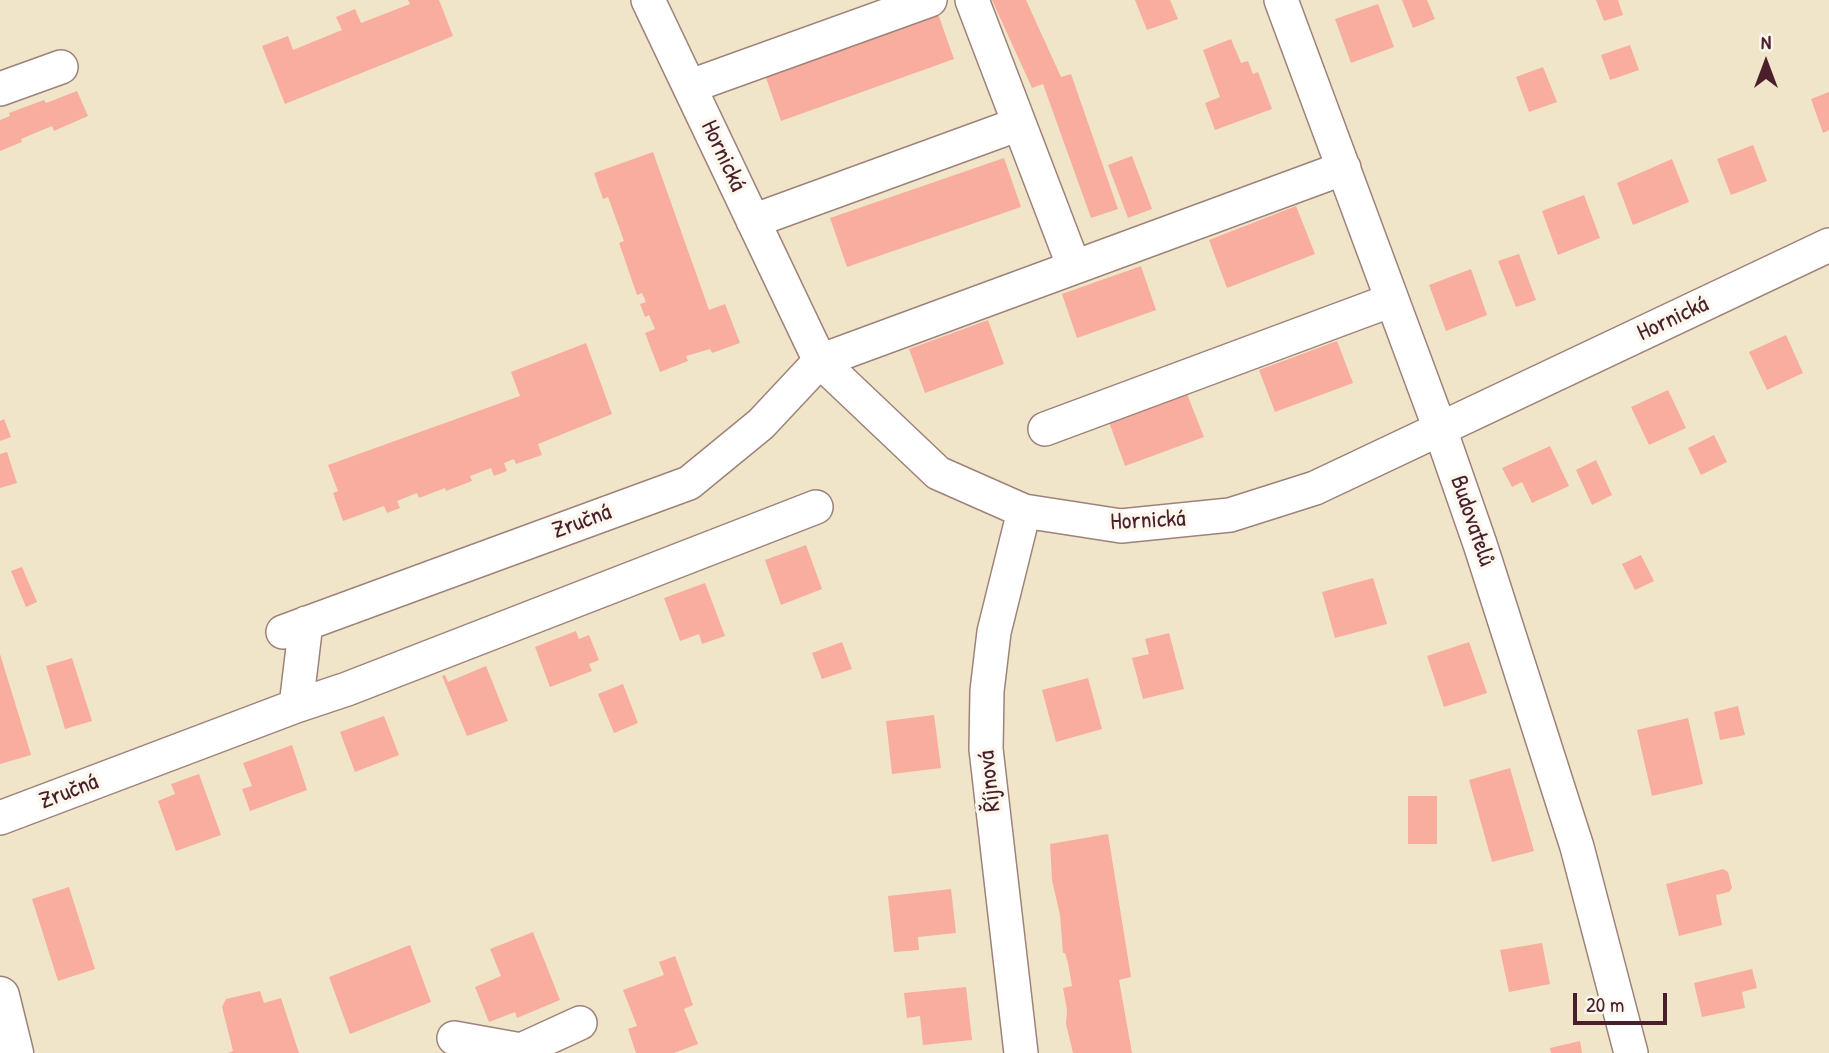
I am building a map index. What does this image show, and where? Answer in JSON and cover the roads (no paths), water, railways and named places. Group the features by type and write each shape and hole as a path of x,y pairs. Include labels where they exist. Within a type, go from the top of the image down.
{"street":[{"name":"Hornická","path":"648,0 820,361 939,473 1024,511 1121,526 1230,515 1315,488 1829,245"},
{"path":"691,86 930,0"},
{"path":"972,0 1074,267"},
{"name":"Budovatelů","path":"1281,0 1480,544 1577,847 1631,1053"},
{"path":"0,89 61,67"},
{"path":"753,221 1019,124"},
{"path":"820,361 1344,168"},
{"path":"1045,429 1392,300"},
{"name":"Zručná","path":"296,706 294,627 689,483 761,424 820,361"},
{"name":"Zručná","path":"0,818 296,706 346,690 816,508"},
{"name":"Říjnová","path":"1021,1053 986,748 987,691 994,632 1024,511"},
{"path":"0,996 14,1053"},
{"path":"454,1038 522,1052 580,1023"}]}
